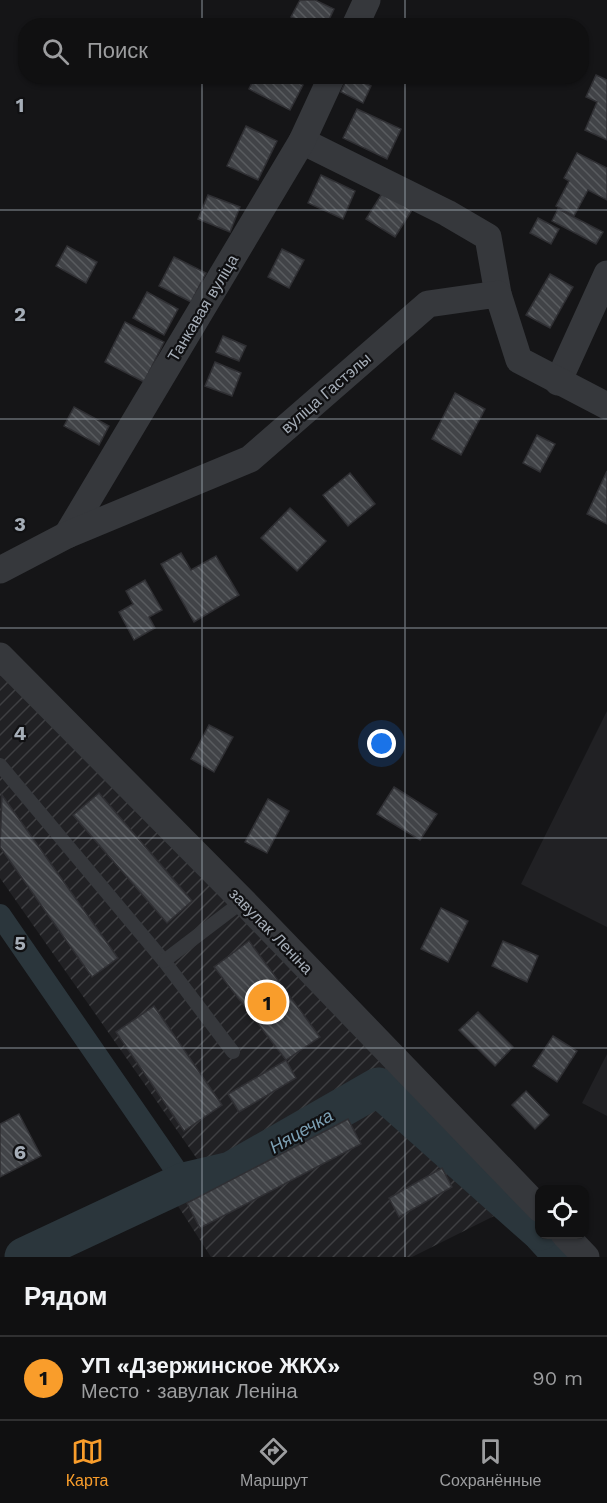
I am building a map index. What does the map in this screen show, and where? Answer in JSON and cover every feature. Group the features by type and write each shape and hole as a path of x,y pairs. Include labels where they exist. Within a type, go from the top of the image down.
{"street":[{"path":"359,18 367,0"},
{"name":"Танкавая вуліца","path":"67,535 302,141 328,84"},
{"path":"302,141 447,213 488,237 498,294 519,360 607,406"},
{"path":"558,382 607,274"},
{"name":"вуліца Гастэлы","path":"0,570 67,535 250,459 428,304 498,294"},
{"name":"завулак Леніна","path":"0,656 243,901 535,1204"},
{"path":"569,1239 586,1257"}],"lane":[{"path":"0,765 164,961 233,1052"},
{"path":"164,961 243,901"}],"shaded area":[{"path":"0,669 351,1028 510,1208 412,1257 211,1257 176,1203 202,1166 0,878"},
{"path":"607,711 607,927 521,884"},
{"path":"607,1054 607,1116 582,1103"}],"building":[{"path":"300,0 315,0 334,9 330,18 291,17"},
{"path":"596,75 607,80 607,140 585,130 597,102 586,97"},
{"path":"251,84 303,85 290,110 249,89"},
{"path":"344,84 371,86 363,103 341,92"},
{"path":"357,109 401,129 387,159 343,138"},
{"path":"246,126 277,141 258,180 227,166"},
{"path":"577,153 607,168 607,200 588,190 574,216 556,206 569,181 564,178"},
{"path":"321,175 355,191 343,219 308,203"},
{"path":"383,192 412,210 395,237 366,219"},
{"path":"208,195 240,207 230,232 198,219"},
{"path":"558,209 603,232 596,244 552,221"},
{"path":"538,218 559,229 551,244 530,233"},
{"path":"67,246 97,262 86,283 56,266"},
{"path":"282,249 304,260 289,288 268,277"},
{"path":"174,257 206,273 191,302 159,286"},
{"path":"550,274 573,287 550,328 526,315"},
{"path":"147,292 178,309 164,335 133,318"},
{"path":"125,322 164,342 144,382 105,362"},
{"path":"223,336 246,346 239,361 216,352"},
{"path":"215,362 241,373 232,396 205,386"},
{"path":"455,393 485,409 461,455 432,439"},
{"path":"74,407 109,426 99,445 64,426"},
{"path":"537,435 555,444 540,472 523,463"},
{"path":"607,471 607,524 587,514"},
{"path":"350,473 375,504 348,526 323,495"},
{"path":"290,508 326,541 297,571 261,538"},
{"path":"181,553 191,570 216,556 239,595 194,622 161,564"},
{"path":"145,580 162,610 149,617 155,628 134,640 119,612 133,604 126,591"},
{"path":"209,725 233,737 214,772 191,759"},
{"path":"394,787 437,814 420,840 377,814"},
{"path":"99,793 192,901 167,923 73,815"},
{"path":"2,795 118,958 92,977 0,847"},
{"path":"268,799 289,811 267,853 245,842"},
{"path":"441,908 468,921 448,962 421,949"},
{"path":"249,941 320,1037 286,1060 214,967"},
{"path":"503,941 538,956 527,982 492,966"},
{"path":"154,1006 222,1105 184,1131 116,1032"},
{"path":"478,1012 513,1047 495,1066 459,1030"},
{"path":"553,1036 577,1051 557,1082 533,1066"},
{"path":"286,1060 296,1078 239,1112 228,1094"},
{"path":"526,1091 549,1115 535,1129 512,1105"},
{"path":"19,1114 41,1156 0,1177 0,1124"},
{"path":"348,1119 361,1144 200,1228 187,1203"},
{"path":"442,1168 452,1187 399,1217 389,1198"}],"waterway":[{"path":"0,915 184,1182"},
{"name":"Няцечка","path":"24,1257 184,1182 231,1171 378,1087 535,1227"},
{"name":"Няцечка","path":"548,1239 564,1257"}],"place":[{"name":"УП «Дзержинское ЖКХ»","path":"267,1002"}]}
